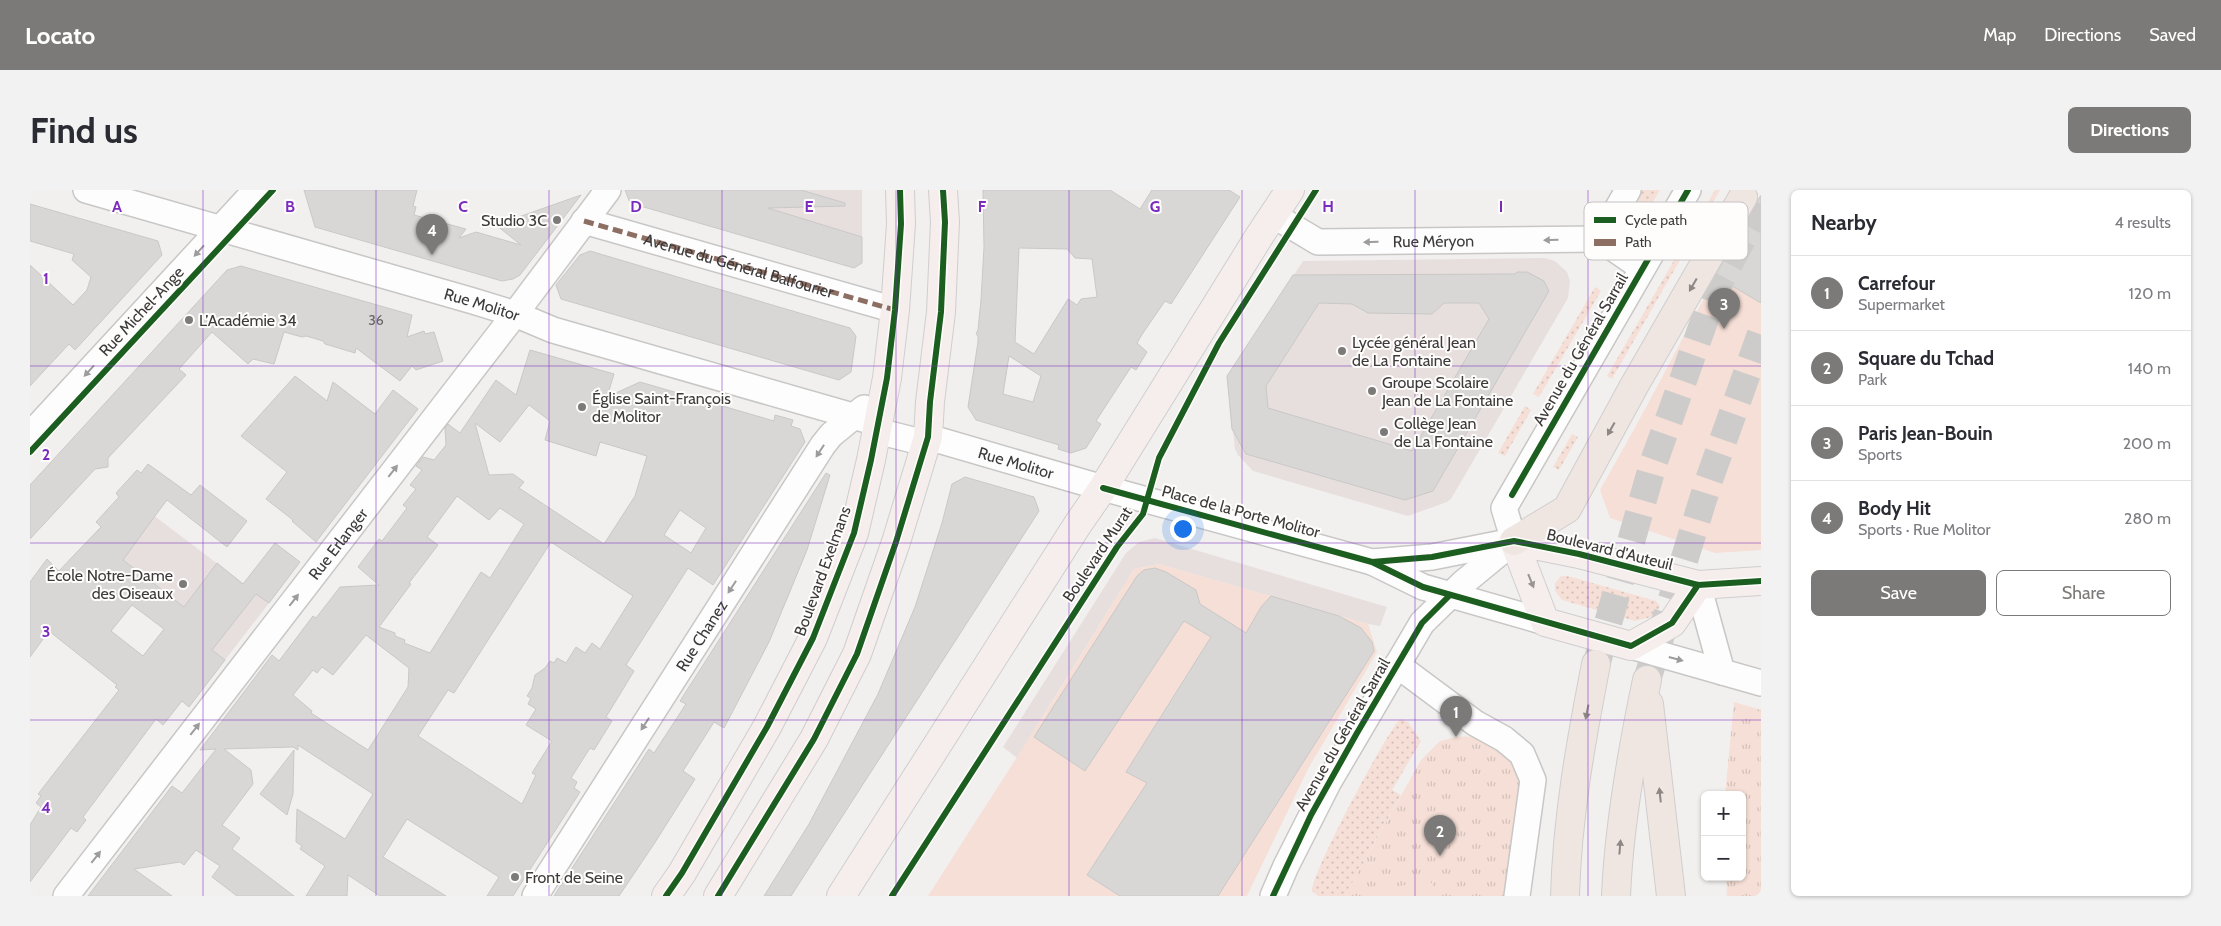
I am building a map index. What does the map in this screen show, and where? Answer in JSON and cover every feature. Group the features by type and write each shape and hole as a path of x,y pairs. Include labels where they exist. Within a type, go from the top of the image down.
{"highway":[{"path":"1740,202 1743,197"},
{"path":"1514,541 1567,509 1639,377 1707,260"},
{"path":"1565,896 1566,857 1578,759 1596,664"},
{"path":"1616,896 1633,748 1646,680 1672,896"},
{"path":"1556,896 1566,857"}],"main road":[{"name":"Boulevard Exelmans","path":"666,896 682,873 768,727 813,638 854,533 871,460 866,420 884,392 895,310 901,224 900,190"},
{"path":"718,896 814,739 857,654 896,542 928,437 930,402 941,312 945,222 943,190"},
{"name":"Boulevard Murat","path":"841,896 1103,488 1290,190"},
{"path":"1514,541 1545,622 1631,646 1672,623 1698,585"},
{"name":"Boulevard d'Auteuil","path":"1514,541 1579,554 1698,585 1761,582"}],"street":[{"name":"Rue Molitor","path":"86,190 515,314 553,330 866,420 888,418 922,426 928,437 1103,488"},
{"name":"Rue Michel-Ange","path":"30,435 256,190"},
{"name":"Rue Erlanger","path":"66,896 515,314 608,190"},
{"path":"1621,202 1628,190"},
{"name":"Avenue du Général Sarrail","path":"1681,202 1688,190"},
{"name":"Rue Méryon","path":"1273,215 1318,242 1584,240"},
{"name":"Avenue du Général Balfourier","path":"584,221 895,310"},
{"path":"1630,260 1642,268"},
{"name":"Avenue du Général Sarrail","path":"1273,896 1315,807 1422,624 1450,595 1514,541 1504,508 1647,260"},
{"name":"Rue Chanez","path":"535,896 823,445 831,435 866,420"},
{"name":"Place de la Porte Molitor","path":"1103,488 1372,562 1423,587 1450,595"},
{"name":"Place de la Porte Molitor","path":"1372,562 1432,557 1514,541"},
{"path":"1698,585 1722,672"},
{"path":"1450,595 1545,622"},
{"path":"1631,646 1761,683"},
{"path":"1397,665 1475,723 1504,738 1522,754 1533,780 1516,896"}],"shaded area":[{"path":"706,190 862,190 862,237 805,220"},
{"name":"Groupe Scolaire Jean de La Fontaine","path":"1545,258 1555,261 1567,272 1570,281 1568,298 1451,499 1447,502 1408,516 1253,471 1238,455 1235,449 1227,376 1303,261"},
{"name":"École Notre-Dame des Oiseaux","path":"140,505 269,603 225,660 97,565"},
{"path":"1155,538 1387,607 1380,626 1159,564 1134,569 1017,758 1003,747 1126,553 1139,542"}],"green space":[{"path":"1641,190 1660,190 1653,202 1633,202"},
{"path":"1715,190 1720,190 1713,202 1708,202"},
{"path":"1761,195 1761,550 1715,553 1610,518 1600,490 1724,260 1748,260 1748,218"},
{"path":"1674,260 1680,260 1612,379 1607,376"},
{"path":"1595,287 1601,291 1539,397 1533,394"},
{"path":"1525,406 1531,410 1505,456 1498,453"},
{"path":"1572,434 1578,437 1559,470 1553,467"},
{"path":"1159,564 1368,624 1377,652 1308,769 1247,896 928,896 1049,707 1134,569"},
{"path":"1561,576 1568,576 1656,601 1660,606 1655,616 1635,621 1562,600 1555,591 1555,583"},
{"path":"1734,702 1761,710 1761,896 1727,896 1726,881 1746,881 1746,791 1725,791"},
{"path":"1400,719 1408,722 1421,741 1392,790 1401,795 1345,896 1318,896 1312,891 1315,879 1336,832 1380,750"},
{"path":"1481,736 1501,744 1522,772 1506,896 1345,896 1421,760 1440,741 1456,737"},
{"path":"1430,881 1441,896 1369,896 1386,888"}],"building":[{"path":"304,190 417,190 413,206 416,207 414,215 466,229 459,238 476,232 521,245 496,225 581,195 520,275 513,279 502,281 315,227"},
{"path":"625,190 801,190 845,203 845,206 768,208 862,237 862,263 854,268 630,203"},
{"path":"983,190 1110,190 1140,209 1152,190 1229,190 1240,197 1171,304 1165,301 1143,333 1137,343 1147,352 1136,370 1131,367 1096,421 1101,424 1086,448 1071,453 1058,449 1059,445 976,420 968,407 978,342 976,334 981,300 984,247","holes":["1019,248 1067,249 1075,258 1092,259 1097,297 1081,299 1077,305 1068,299 1034,354 1015,342","1009,356 1041,376 1033,402 1003,394"]},
{"path":"1761,195 1761,303 1715,276 1724,260 1748,260 1748,218"},
{"path":"30,204 158,241 162,255 75,350 69,344 30,386 30,265 73,305 87,290 91,277 72,260 74,254 30,241"},
{"path":"590,251 850,328 856,336 851,372 839,380 561,299 556,285 580,255"},
{"path":"241,266 412,315 407,337 424,331 425,334 434,332 443,361 416,370 412,366 400,381 356,348 355,353 325,344 323,341 313,338 284,332 274,364 253,359 248,364 212,332 179,369 186,375 108,458 108,467 95,469 30,539 30,485 227,270"},
{"path":"1517,272 1527,272 1544,281 1549,291 1433,491 1405,500 1246,454 1232,429 1227,376 1293,275 1515,274","holes":["1319,303 1352,304 1368,313 1432,314 1444,303 1479,303 1489,319 1412,451 1268,408 1266,386"]},
{"path":"530,350 614,374 607,397 640,382 774,421 775,415 793,420 791,426 800,429 805,442 713,585 688,568 626,665 634,671 606,717 612,721 594,750 590,748 571,778 577,782 574,788 580,792 513,896 487,896 499,877 407,819 383,857 446,896 380,896 348,875 347,896 306,896 325,866 300,849 302,846 296,842 297,809 345,839 373,794 298,745 298,750 293,747 224,749 251,770 253,784 222,825 240,838 232,849 294,896 237,896 212,877 220,866 196,850 184,865 180,862 134,869 172,896 88,896 172,786 182,793 216,749 200,750 272,655 279,661 313,616 316,618 340,587 379,585 358,567 379,539 382,541 407,508 403,505 416,489 410,485 422,470 416,466 423,457 434,460 446,445 445,428 448,424 460,433 496,380 516,395","holes":["529,405 550,421 545,440 596,456 600,442 647,456 635,496 604,544 519,488 524,482 513,474 489,475 475,423 500,442","457,496 489,520 500,508 524,524 490,578 481,572 430,653 404,643 405,640 395,636 395,633 379,627 438,545 427,537","680,510 706,528 691,553 664,535","551,542 633,596 600,649 592,643 585,653 576,647 566,663 557,658 554,663 550,661 545,668 535,675 532,688 527,696 531,698 528,704 536,709 526,725 552,741 532,773 536,775 522,804 418,736 448,690 454,693","366,635 409,668 408,687 368,750 311,713 312,711 293,695 313,670 317,673 322,667 333,675"]},
{"path":"295,376 327,401 333,382 375,414 393,390 418,409 316,542 293,520 266,499 287,472 241,436"},
{"path":"148,464 191,495 200,485 247,521 227,547 167,500 155,516 123,560 184,607 217,563 243,584 275,543 300,562 269,603 256,594 212,650 225,660 189,707 182,701 163,725 156,719 83,817 86,820 77,832 71,828 30,882 30,825 41,807 36,803 41,796 38,794 119,690 115,687 117,685 49,631 30,657 30,582 47,559 59,571 101,527 96,522 119,497 116,493 137,470 141,473","holes":["132,605 164,629 143,656 111,631"]},
{"path":"826,473 830,475 807,550 769,642 724,728 714,722 683,771 695,779 654,844 619,896 554,896 649,749 654,753 686,704 680,701"},
{"path":"965,477 1034,497 1039,511 791,896 764,896 809,824 878,694 915,607 942,523 952,484"},
{"path":"1155,568 1166,572 1196,590 1200,604 1246,633 1261,607 1271,596 1339,616 1361,628 1372,642 1374,651 1218,896 1120,896 1087,875 1147,783 1126,772 1211,637 1184,621 1085,771 1034,737 1137,576 1144,570"},
{"path":"294,750 293,794 287,815 260,794"}],"tunnel":[{"path":"1748,228 1761,204"},
{"path":"1597,662 1653,464 1716,288 1731,260"},
{"path":"1647,680 1709,480 1761,334"}],"marked path":[{"path":"584,221 895,310"}],"cycle path":[{"path":"30,452 273,190"},
{"path":"666,896 682,873 767,727 813,638 854,533 887,378 895,310 901,224 900,190"},
{"path":"718,896 814,739 857,654 896,542 928,437 930,402 941,312 945,222 943,190"},
{"path":"892,896 1117,547 1143,514 1159,458 1219,343 1316,190"},
{"path":"1681,202 1688,190"},
{"path":"1512,495 1648,260"},
{"path":"1103,488 1372,562 1423,587 1631,646 1672,623 1698,585"},
{"path":"1372,562 1432,557 1514,541 1579,554 1698,585 1761,581"},
{"path":"1273,896 1311,815 1357,733 1422,623 1450,595"}],"place":[{"name":"Studio 3C","path":"557,220"},
{"name":"Body Hit","path":"432,255"},
{"name":"L’Académie 34","path":"189,320"},
{"name":"Paris Jean-Bouin","path":"1724,329"},
{"name":"Lycée général Jean de La Fontaine","path":"1342,351"},
{"name":"Groupe Scolaire Jean de La Fontaine","path":"1372,391"},
{"name":"Église Saint-François de Molitor","path":"582,407"},
{"name":"Collège Jean de La Fontaine","path":"1384,432"},
{"name":"École Notre-Dame des Oiseaux","path":"183,584"},
{"name":"Carrefour","path":"1456,737"},
{"name":"Square du Tchad","path":"1440,856"},
{"name":"Front de Seine","path":"515,877"}]}
